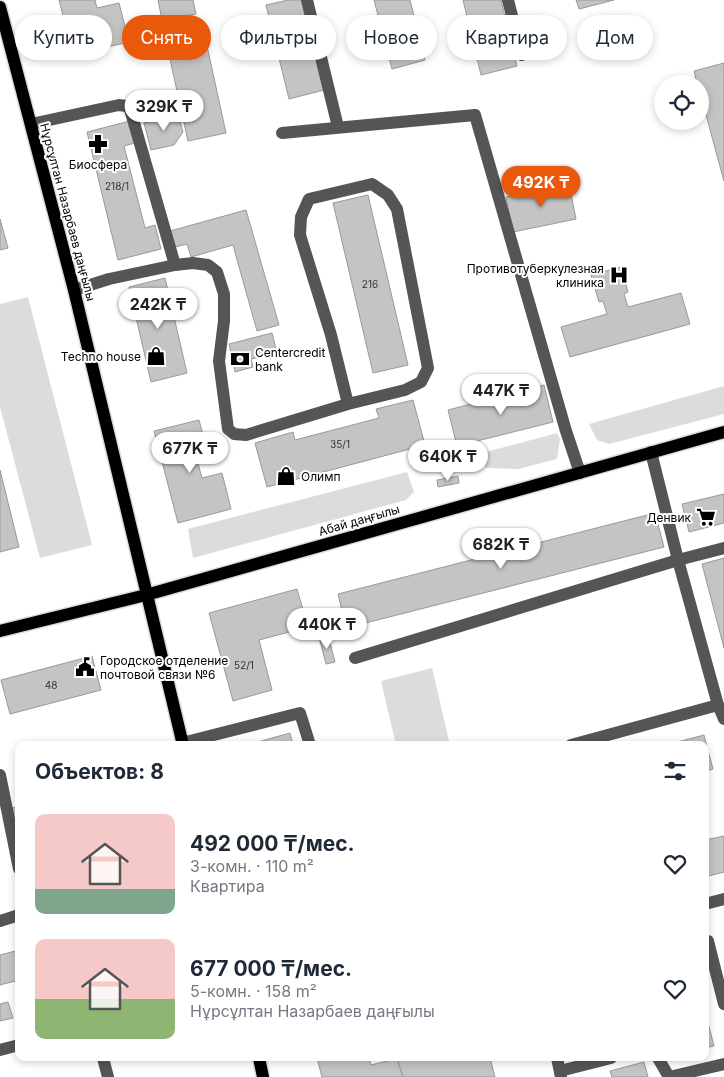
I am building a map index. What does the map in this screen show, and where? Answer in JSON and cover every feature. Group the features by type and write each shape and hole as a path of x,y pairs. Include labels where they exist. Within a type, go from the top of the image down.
{"main road":[{"name":"Нұрсұлтан Назарбаев даңғылы","path":"0,7 74,290 181,741"},
{"name":"Абай даңғылы","path":"0,631 146,595 724,432"},
{"path":"259,1061 263,1077"}],"street":[{"path":"307,0 338,127"},
{"path":"508,0 512,15"},
{"path":"31,124 119,105 130,109 175,265"},
{"path":"282,133 475,115 566,431 580,473"},
{"path":"74,290 109,279 175,265 208,265 217,272 224,294 224,321 220,361 222,387 228,429 234,434 246,435 348,404 405,390 421,382 428,368 397,209 388,195 372,184 309,199 301,218 300,235 331,335 348,404"},
{"path":"651,452 678,560 718,705 724,719"},
{"path":"355,658 678,560 724,548"},
{"path":"586,741 718,705"},
{"path":"193,741 300,713 309,741"},
{"path":"0,774 15,849"},
{"path":"709,903 724,899"},
{"path":"0,921 15,916"},
{"path":"709,945 724,1004"},
{"path":"0,1050 15,1046"},
{"path":"104,1061 108,1077"},
{"path":"558,1061 560,1074 601,1061"},
{"path":"660,1061 669,1077 724,1064"}],"shaded area":[{"path":"28,297 92,545 40,558 0,407 0,304"},
{"path":"724,386 724,414 609,444 597,440 589,424"},
{"path":"557,433 560,439 557,459 518,469 486,468 475,455"},
{"path":"407,472 414,492 406,500 193,558 188,529"},
{"path":"432,668 449,741 395,741 381,681"}],"building":[{"path":"59,0 95,0 97,8 119,3 122,15 122,44 112,46 112,15 63,15"},
{"path":"158,0 193,0 196,14 161,15"},
{"path":"288,0 302,0 306,15 268,15 266,5"},
{"path":"374,0 410,0 414,15 378,15"},
{"path":"463,0 501,0 505,15 467,15"},
{"path":"576,0 614,0 579,9"},
{"path":"170,60 210,60 226,133 188,141"},
{"path":"279,60 317,60 324,90 289,99"},
{"path":"390,60 425,60 392,69"},
{"path":"477,60 516,60 517,66 481,75"},
{"path":"724,63 724,181 709,126 709,75 695,75 694,71"},
{"path":"178,114 183,132 174,145 151,150 144,123"},
{"path":"130,121 135,143 124,146 145,228 155,225 161,249 118,260 87,132"},
{"path":"569,184 576,219 513,232 506,197"},
{"path":"368,195 408,365 373,373 333,203"},
{"path":"246,210 279,325 257,331 233,245 191,257 187,244 175,247 170,231"},
{"path":"0,219 8,248 0,250"},
{"path":"621,267 628,292 624,294 628,307 681,293 690,324 570,357 561,327 607,314 603,301 599,302 591,275"},
{"path":"165,278 187,373 151,382 129,287"},
{"path":"272,333 277,353 251,359 253,367 235,372 229,344"},
{"path":"544,385 553,422 457,446 448,410"},
{"path":"413,400 425,445 267,487 255,443 293,432 295,440 379,418 376,409"},
{"path":"199,420 205,442 193,445 202,478 222,473 231,509 178,523 154,431"},
{"path":"0,470 19,547 0,552"},
{"path":"458,476 459,483 438,487 437,480"},
{"path":"724,494 724,523 689,532 682,504"},
{"path":"655,513 664,547 346,628 338,594"},
{"path":"724,558 724,648 702,564"},
{"path":"297,589 308,627 259,640 272,690 233,701 209,613"},
{"path":"328,635 335,662 326,664 319,637"},
{"path":"92,656 101,690 10,714 1,680"},
{"path":"290,733 292,741 261,741"},
{"path":"704,735 706,741 681,741"},
{"path":"709,754 713,769 709,770"},
{"path":"15,807 15,828 13,828 8,809"},
{"path":"724,836 724,872 709,876 709,839"},
{"path":"15,951 15,981 0,985 0,955"},
{"path":"8,1002 13,1018 0,1021 0,1004"},
{"path":"709,1027 714,1046 709,1047"},
{"path":"318,1061 370,1061 371,1065 387,1061 398,1061 403,1077 322,1077"},
{"path":"398,1061 491,1061 495,1077 403,1077"},
{"path":"644,1062 648,1077 612,1077 610,1071"}],"place":[{"name":"Биосфера","path":"98,144"},
{"name":"Противотуберкулезная клиника","path":"619,275"},
{"name":"Techno house","path":"156,356"},
{"name":"Centercredit bank","path":"240,359"},
{"name":"Олимп","path":"286,476"},
{"name":"Денвик","path":"706,517"},
{"name":"Городское отделение почтовой связи №6","path":"85,667"}]}
